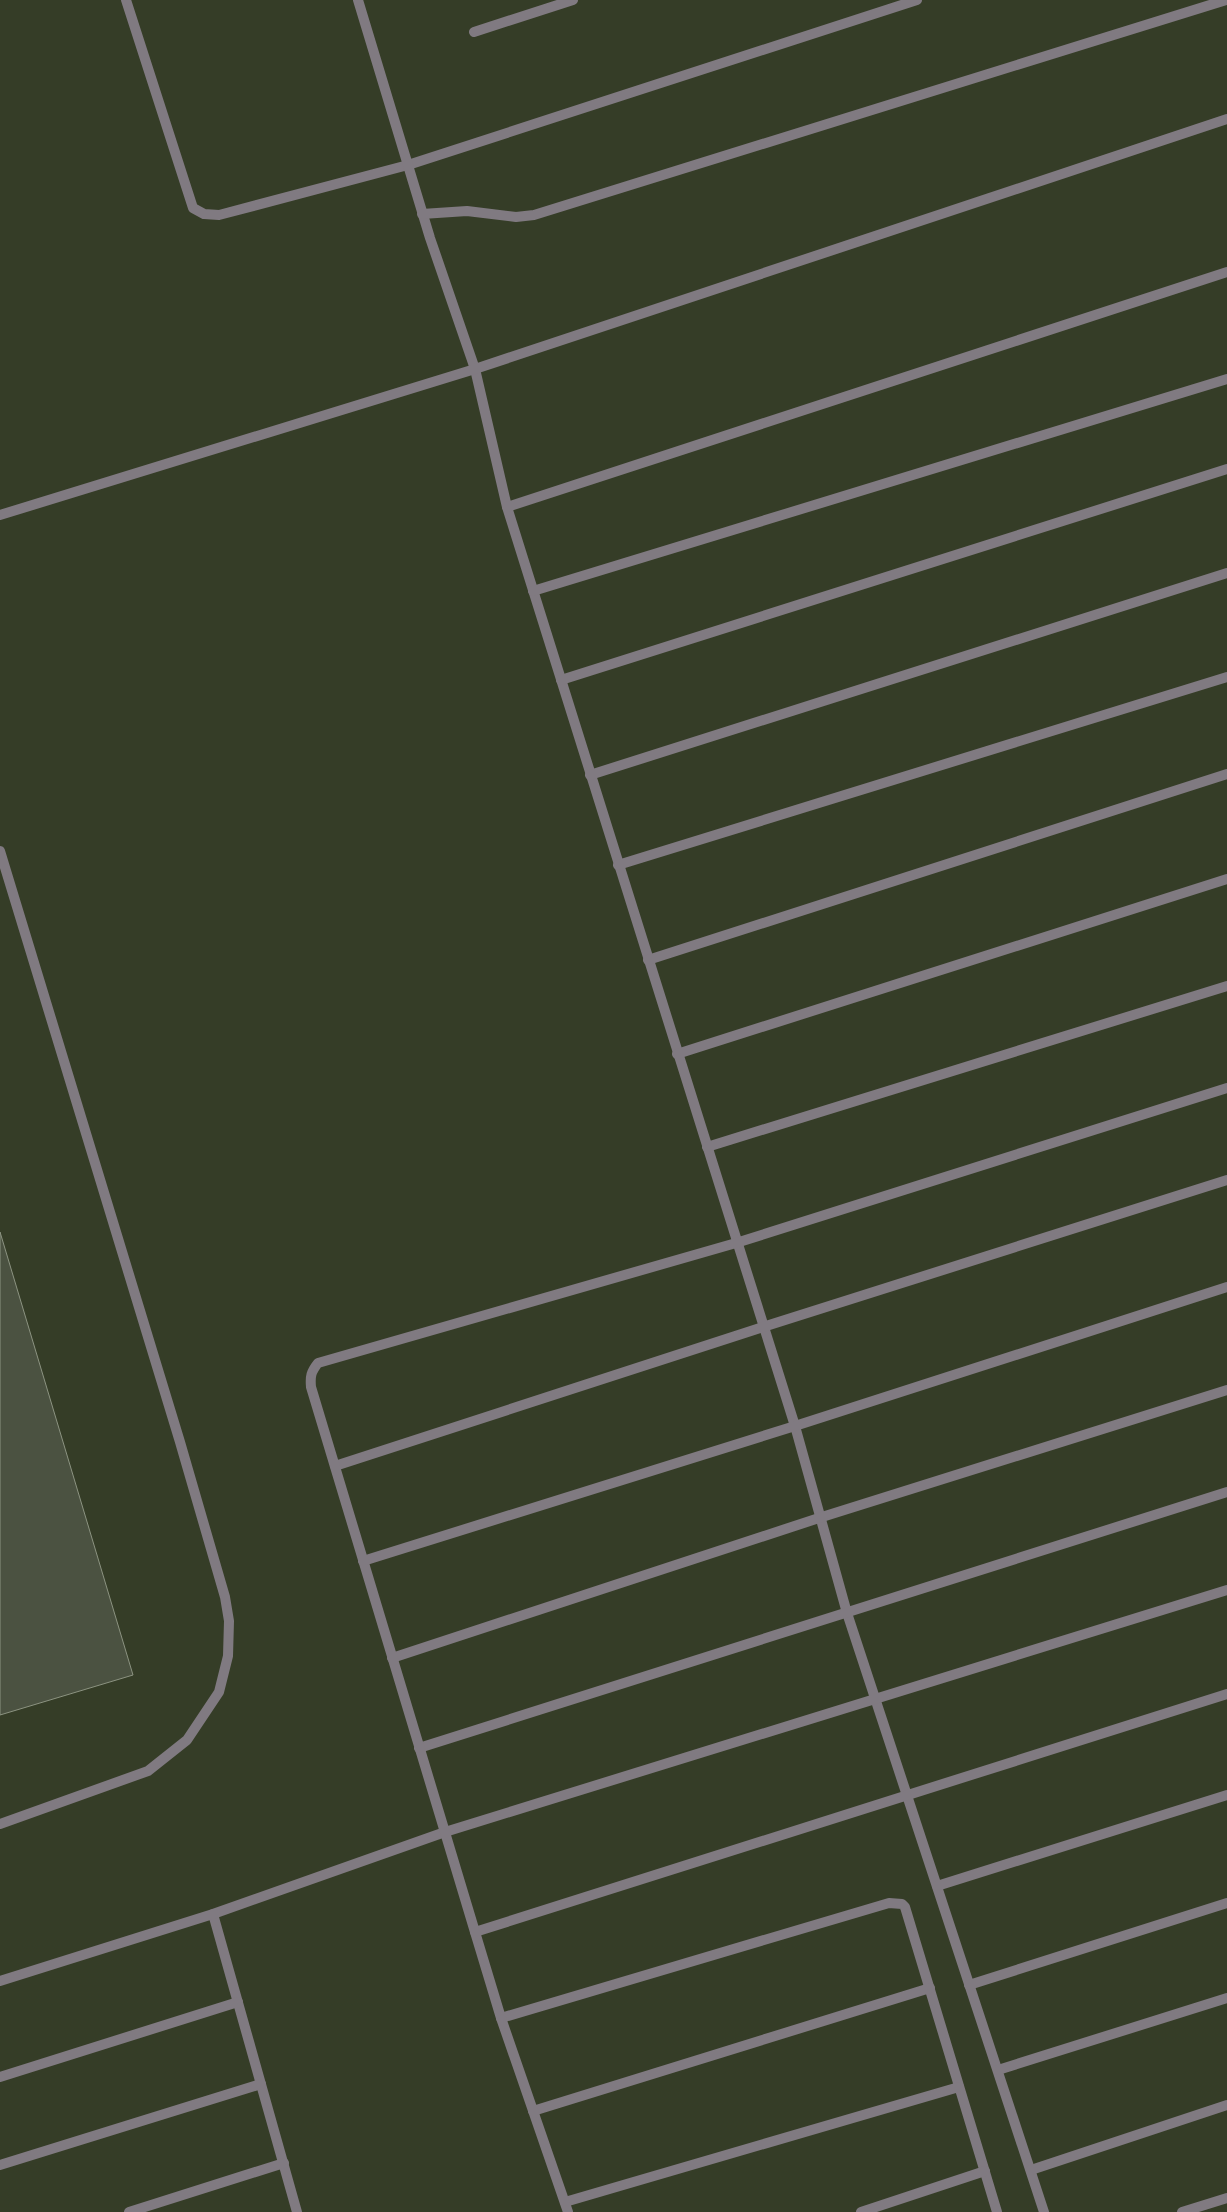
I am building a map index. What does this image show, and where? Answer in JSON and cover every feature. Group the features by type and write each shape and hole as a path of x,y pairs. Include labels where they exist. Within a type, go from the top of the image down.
{"lane":[{"path":"126,0 193,208 196,212 218,215 408,165 917,0"},
{"path":"358,0 422,214 475,369 507,507 822,1517 847,1613 1044,2212"},
{"path":"474,32 572,0"},
{"path":"422,214 467,211 516,218 534,215 1226,0"},
{"path":"0,515 475,369 1227,119"},
{"path":"507,507 1227,272"},
{"path":"533,591 1227,379"},
{"path":"560,680 1227,469"},
{"path":"590,775 1227,572"},
{"path":"618,865 1227,677"},
{"path":"648,960 1227,774"},
{"path":"0,851 180,1442 225,1597 228,1621 228,1656 219,1692 187,1740 148,1771 0,1824"},
{"path":"677,1054 1227,879"},
{"path":"706,1147 1227,986"},
{"path":"959,2087 566,2207 501,2018 311,1387 310,1376 318,1364 736,1243 1227,1088"},
{"path":"335,1466 763,1327 1227,1180"},
{"path":"363,1561 794,1426 1227,1287"},
{"path":"392,1658 822,1517 1227,1390"},
{"path":"419,1748 1227,1492"},
{"path":"0,1982 213,1914 445,1832 1227,1590"},
{"path":"475,1932 1227,1694"},
{"path":"937,1886 1227,1795"},
{"path":"970,1985 1227,1902"},
{"path":"501,2018 889,1903 902,1904 905,1907 930,1988 997,2212"},
{"path":"213,1914 297,2212"},
{"path":"533,2111 930,1988"},
{"path":"998,2070 1227,1998"},
{"path":"0,2077 238,2002"},
{"path":"0,2165 261,2084"},
{"path":"1031,2170 1227,2105"},
{"path":"129,2212 284,2163"},
{"path":"861,2212 985,2171"},
{"path":"1182,2212 1227,2198"}],"shaded area":[{"path":"0,0 1227,0 1227,2212 0,2212"}],"building":[{"path":"0,1232 133,1675 0,1715"}]}
